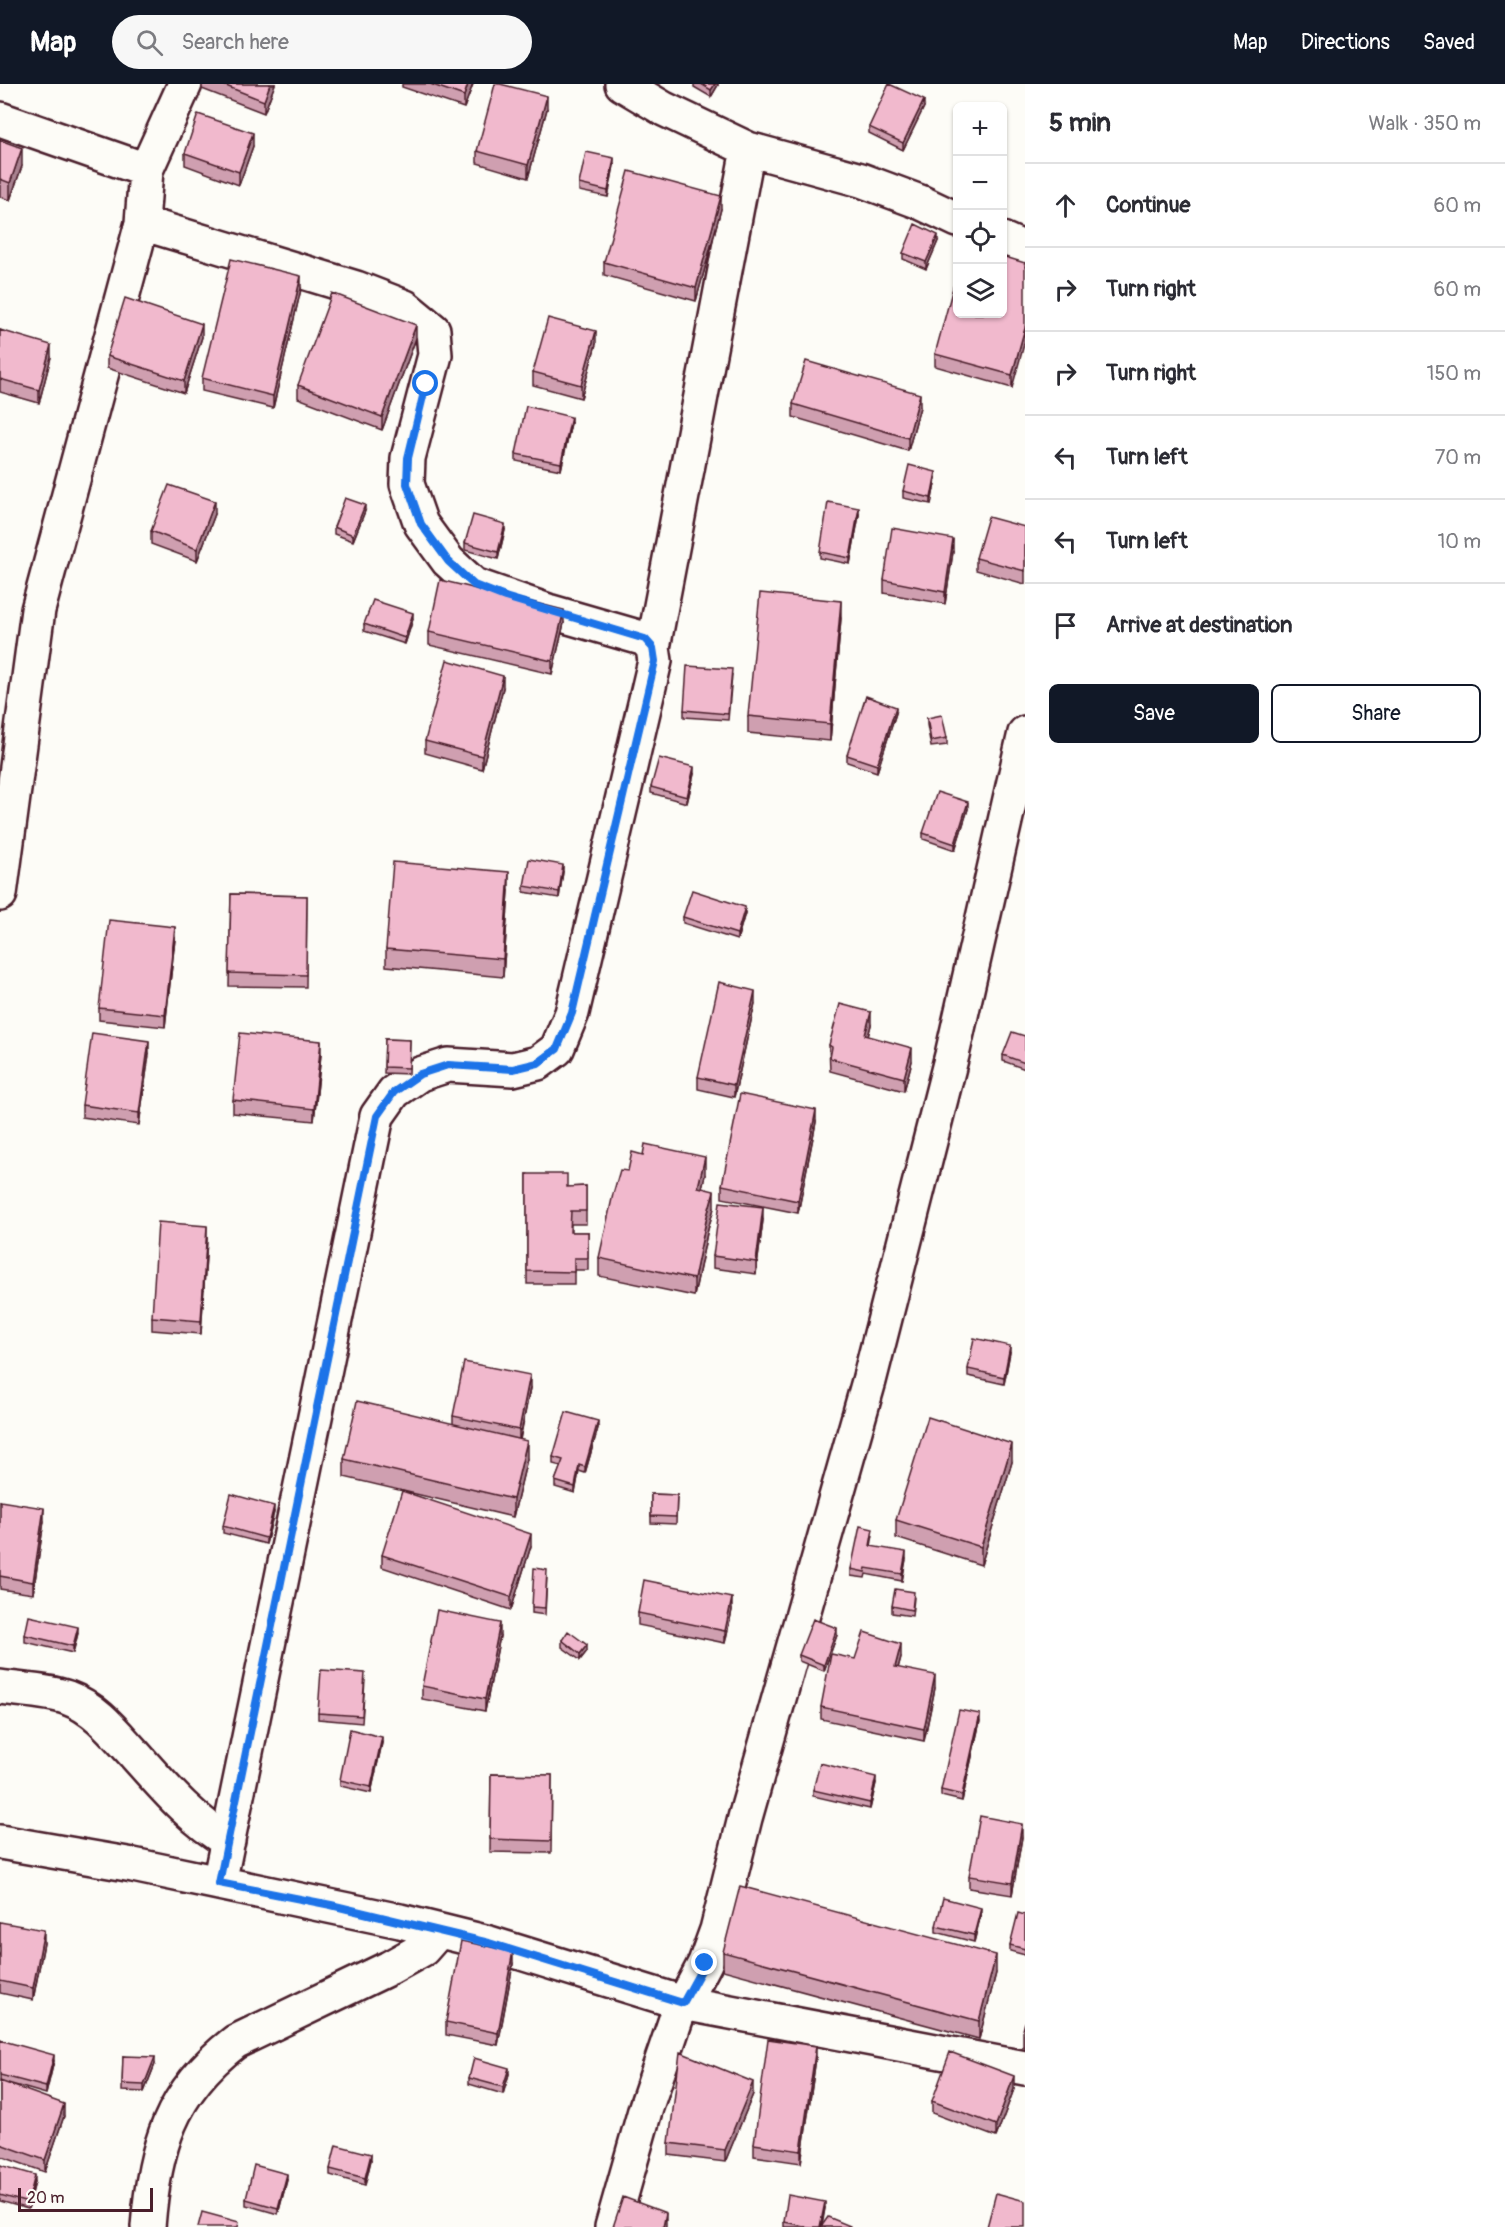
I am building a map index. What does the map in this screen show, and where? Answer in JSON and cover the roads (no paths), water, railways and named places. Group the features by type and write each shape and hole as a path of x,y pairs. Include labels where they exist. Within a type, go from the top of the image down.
{"street":[{"path":"0,894 38,610 142,223 146,170 185,84"},
{"path":"622,84 664,109 748,149 861,180 920,202 953,218"},
{"path":"0,119 146,170"},
{"path":"219,1883 377,1116 394,1092 420,1074 448,1065 513,1069 538,1063 557,1049 572,1013 655,661 653,648 748,149"},
{"path":"142,223 356,288 405,307 433,330 435,355 408,458 407,484 421,524 448,561 474,585 548,612 645,639 653,648"},
{"path":"1007,241 1025,249"},
{"path":"612,2227 646,2107 683,2003 705,1963 717,1930 745,1818 869,1381 952,1055 1025,734"},
{"path":"0,1687 68,1697 90,1709 110,1727 190,1814 209,1830 228,1841"},
{"path":"0,1842 133,1865 331,1905 489,1943 683,2003 1025,2068"},
{"path":"148,2227 150,2197 162,2140 174,2111 189,2086 217,2056 235,2042 389,1968 423,1948 438,1932"}]}
